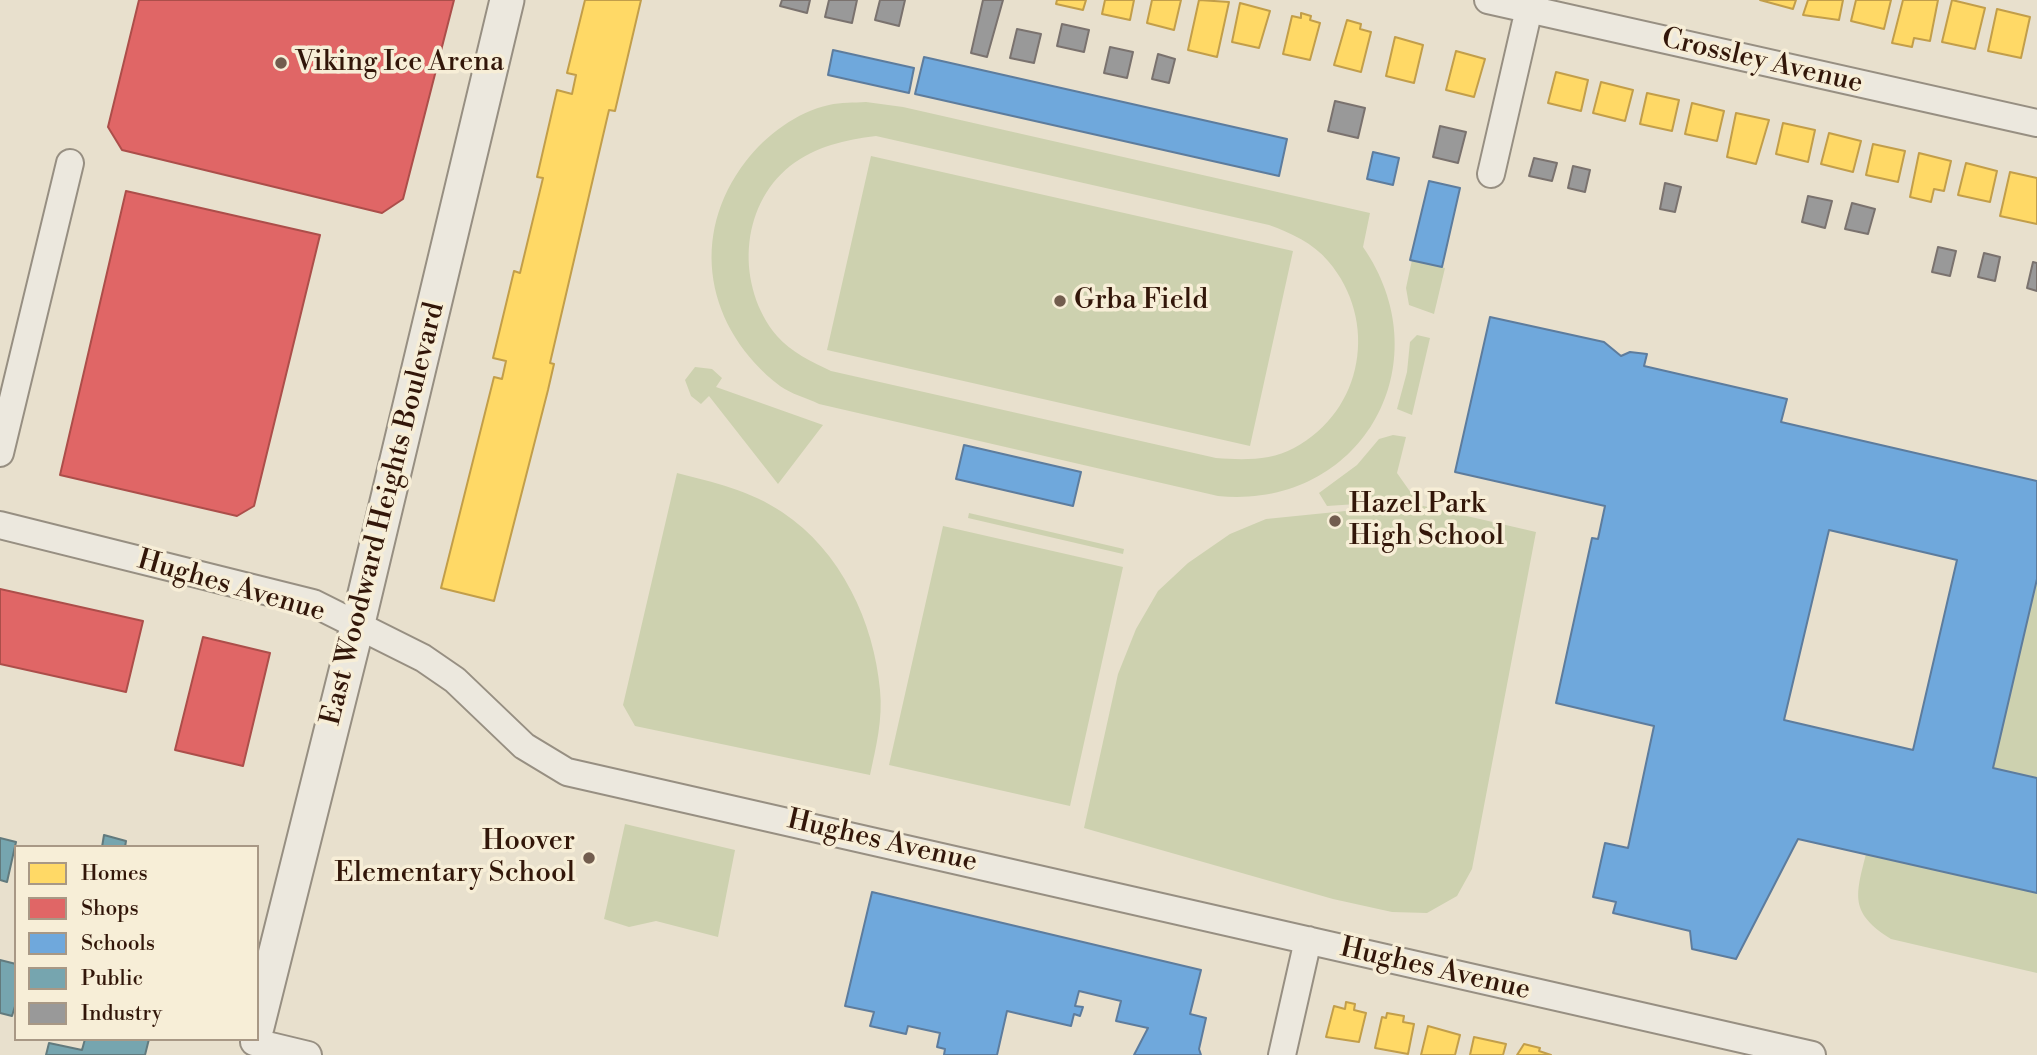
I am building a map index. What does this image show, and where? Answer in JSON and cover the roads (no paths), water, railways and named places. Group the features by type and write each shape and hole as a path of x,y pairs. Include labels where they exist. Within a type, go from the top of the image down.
{"street":[{"name":"East Woodward Heights Boulevard","path":"259,1021 357,627 507,0"},
{"name":"Crossley Avenue","path":"1488,0 1530,5 2037,123"},
{"path":"1491,174 1530,5"},
{"path":"0,453 71,163"},
{"name":"Hughes Avenue","path":"0,525 313,603 357,627 423,657 455,680 524,746 567,772 1812,1055"},
{"path":"1282,1055 1308,940"},
{"path":"254,1041 309,1055"}],"place":[{"name":"Viking Ice Arena","path":"281,63"},
{"name":"Grba Field","path":"1060,301"},
{"name":"Hazel Park High School","path":"1335,521"},
{"name":"Hoover Elementary School","path":"589,858"}]}
